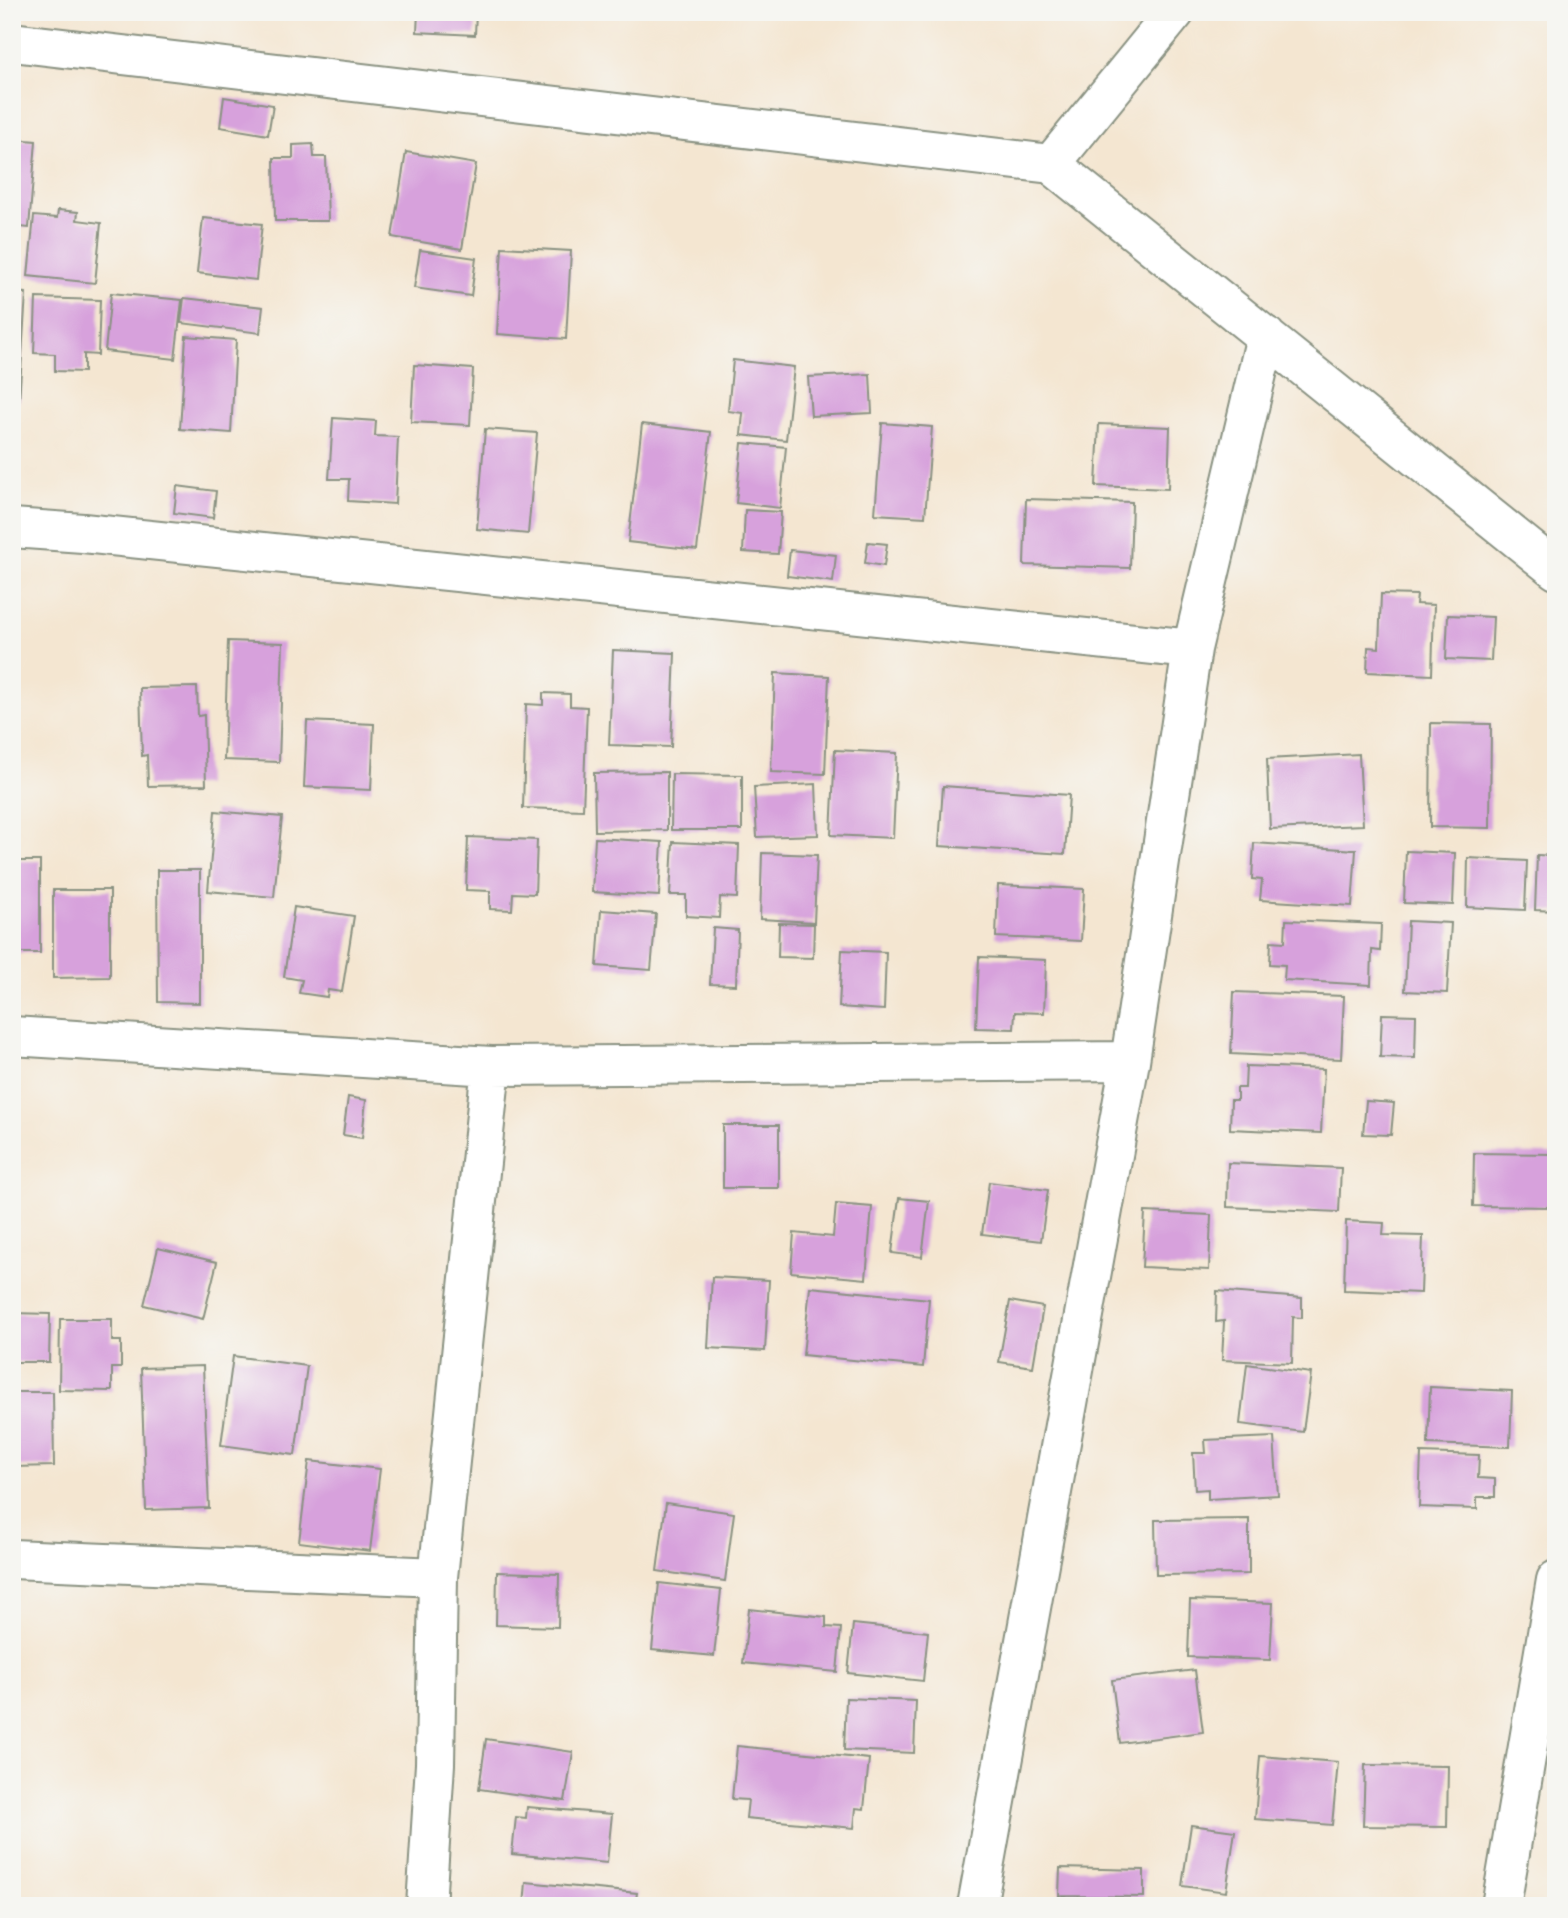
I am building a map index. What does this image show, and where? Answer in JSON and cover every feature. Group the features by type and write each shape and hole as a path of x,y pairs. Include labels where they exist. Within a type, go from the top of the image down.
{"street":[{"path":"1051,164 1175,12"},
{"path":"12,42 1051,164 1556,570"},
{"path":"977,1906 1129,1061 1192,649 1265,336"},
{"path":"12,528 125,537 1192,649"},
{"path":"12,1036 491,1066 1129,1061"},
{"path":"426,1906 435,1764 438,1577 491,1066"},
{"path":"12,1559 438,1577"},
{"path":"1501,1906 1556,1580"}],"building":[{"path":"418,12 476,12 475,35 417,32"},
{"path":"224,97 273,105 268,135 220,127"},
{"path":"12,139 36,141 29,228 12,226"},
{"path":"313,144 314,157 326,157 328,221 275,221 274,158 293,158 293,145"},
{"path":"406,152 476,164 462,249 392,237"},
{"path":"58,210 78,212 77,220 101,223 95,283 28,276 34,216 57,218"},
{"path":"203,218 262,224 256,280 197,273"},
{"path":"502,247 571,251 566,339 497,334"},
{"path":"420,250 476,258 471,296 414,288"},
{"path":"12,292 26,293 19,402 12,402"},
{"path":"111,293 182,300 175,359 105,351"},
{"path":"36,298 100,300 98,355 84,354 84,372 55,371 55,354 34,353"},
{"path":"184,298 263,307 260,333 181,323"},
{"path":"186,336 236,340 231,433 180,429"},
{"path":"733,360 794,367 786,440 741,435 743,413 728,411"},
{"path":"414,365 473,369 470,425 411,422"},
{"path":"870,374 872,413 811,416 808,377"},
{"path":"333,418 376,421 375,436 398,437 395,504 348,501 349,479 329,479"},
{"path":"882,423 932,427 925,517 875,514"},
{"path":"642,424 711,432 697,550 628,542"},
{"path":"1099,424 1170,427 1168,489 1096,486"},
{"path":"485,429 537,433 528,534 477,529"},
{"path":"742,443 786,447 780,508 736,503"},
{"path":"177,486 216,491 213,518 174,513"},
{"path":"1026,499 1132,502 1130,568 1024,565"},
{"path":"745,510 781,512 778,554 743,552"},
{"path":"868,542 887,544 884,566 865,563"},
{"path":"790,550 836,555 833,582 787,576"},
{"path":"1381,594 1417,595 1416,604 1434,605 1432,675 1367,672 1368,647 1379,648"},
{"path":"1448,615 1493,617 1491,661 1446,659"},
{"path":"228,641 283,643 279,762 224,760"},
{"path":"613,650 675,653 671,747 609,745"},
{"path":"775,673 829,676 825,774 771,772"},
{"path":"197,687 198,716 204,715 206,785 148,786 147,755 142,756 140,688"},
{"path":"543,693 570,694 570,706 587,707 583,810 523,808 526,704 543,705"},
{"path":"307,721 374,724 371,790 304,787"},
{"path":"1431,723 1491,724 1490,828 1430,827"},
{"path":"835,750 897,753 893,838 831,835"},
{"path":"1359,754 1363,825 1270,829 1267,759"},
{"path":"667,772 667,830 595,831 594,773"},
{"path":"672,774 742,775 742,830 671,830"},
{"path":"816,784 818,835 757,837 754,787"},
{"path":"943,786 1069,795 1065,854 939,846"},
{"path":"215,811 282,817 274,897 208,891"},
{"path":"468,837 537,840 535,894 513,893 512,910 490,909 490,891 466,890"},
{"path":"595,838 662,842 659,896 592,892"},
{"path":"673,842 739,845 737,898 720,897 719,918 686,916 686,895 670,895"},
{"path":"1254,843 1356,850 1352,906 1260,900 1262,880 1252,879"},
{"path":"1406,851 1455,853 1453,905 1404,903"},
{"path":"762,853 817,855 814,922 760,919"},
{"path":"1537,855 1556,856 1556,911 1535,910"},
{"path":"1468,858 1527,861 1525,910 1467,907"},
{"path":"12,861 40,861 40,953 12,953"},
{"path":"157,870 200,870 200,1003 158,1002"},
{"path":"998,885 1084,889 1081,941 996,937"},
{"path":"53,890 110,890 110,977 53,978"},
{"path":"294,907 354,916 342,992 328,990 327,997 299,993 302,980 284,977"},
{"path":"601,910 656,914 651,970 597,966"},
{"path":"1286,920 1381,924 1380,951 1372,950 1371,985 1284,980 1285,965 1270,964 1271,941 1285,942"},
{"path":"1408,921 1451,923 1447,993 1405,991"},
{"path":"779,923 814,924 813,958 778,957"},
{"path":"713,928 738,930 736,985 710,984"},
{"path":"842,950 886,952 884,1010 839,1007"},
{"path":"979,957 1046,960 1044,1013 1015,1012 1014,1029 976,1028"},
{"path":"1234,992 1344,996 1341,1059 1231,1054"},
{"path":"1382,1014 1416,1015 1415,1058 1380,1057"},
{"path":"1246,1066 1324,1069 1321,1133 1230,1129 1231,1100 1237,1100 1237,1088 1245,1088"},
{"path":"348,1097 366,1100 362,1138 343,1135"},
{"path":"1366,1101 1394,1103 1391,1135 1363,1134"},
{"path":"723,1125 779,1125 779,1188 723,1188"},
{"path":"1474,1153 1553,1154 1552,1173 1556,1173 1556,1191 1552,1192 1552,1207 1473,1206"},
{"path":"1228,1163 1341,1168 1339,1212 1227,1207"},
{"path":"989,1182 1048,1190 1041,1241 982,1234"},
{"path":"899,1198 929,1201 922,1257 892,1253"},
{"path":"836,1204 872,1207 866,1279 791,1272 794,1233 833,1237"},
{"path":"1145,1212 1211,1215 1209,1270 1142,1267"},
{"path":"1346,1221 1384,1223 1383,1235 1423,1236 1421,1293 1344,1290"},
{"path":"158,1248 217,1262 203,1319 144,1305"},
{"path":"712,1277 769,1280 765,1351 708,1348"},
{"path":"810,1287 929,1299 923,1367 803,1355"},
{"path":"1217,1291 1302,1298 1302,1318 1293,1317 1292,1363 1222,1360 1224,1321 1216,1322"},
{"path":"1010,1301 1043,1307 1033,1367 999,1362"},
{"path":"12,1313 50,1314 49,1362 12,1362"},
{"path":"60,1319 112,1319 112,1341 121,1341 121,1368 112,1368 112,1391 59,1390"},
{"path":"233,1356 307,1366 295,1455 221,1445"},
{"path":"1247,1364 1311,1373 1303,1432 1240,1424"},
{"path":"203,1366 209,1508 146,1510 141,1368"},
{"path":"1430,1387 1512,1391 1510,1447 1428,1444"},
{"path":"12,1392 53,1392 54,1466 12,1467"},
{"path":"1274,1437 1278,1495 1208,1499 1208,1489 1195,1490 1193,1453 1206,1453 1205,1440"},
{"path":"1421,1453 1479,1455 1478,1478 1495,1479 1495,1497 1477,1497 1477,1509 1419,1507"},
{"path":"309,1461 380,1469 370,1551 299,1542"},
{"path":"666,1503 734,1513 725,1581 657,1571"},
{"path":"1249,1519 1249,1574 1156,1575 1155,1520"},
{"path":"497,1572 559,1574 558,1627 496,1625"},
{"path":"659,1583 721,1590 714,1656 652,1650"},
{"path":"1190,1600 1273,1603 1270,1660 1188,1657"},
{"path":"749,1609 826,1617 826,1627 841,1628 837,1672 743,1663"},
{"path":"853,1624 928,1632 923,1681 848,1673"},
{"path":"1195,1670 1203,1732 1120,1743 1112,1680"},
{"path":"846,1698 916,1701 914,1753 844,1750"},
{"path":"486,1739 573,1752 565,1801 479,1789"},
{"path":"737,1746 869,1759 864,1809 856,1808 854,1828 746,1818 748,1800 732,1799"},
{"path":"1260,1756 1338,1762 1332,1825 1255,1819"},
{"path":"1365,1765 1448,1766 1447,1827 1363,1826"},
{"path":"527,1807 612,1814 607,1863 512,1854 516,1817 526,1818"},
{"path":"1191,1825 1235,1831 1226,1892 1182,1886"},
{"path":"1060,1868 1144,1870 1144,1897 1059,1896"},
{"path":"526,1882 637,1893 635,1906 524,1906"}]}
